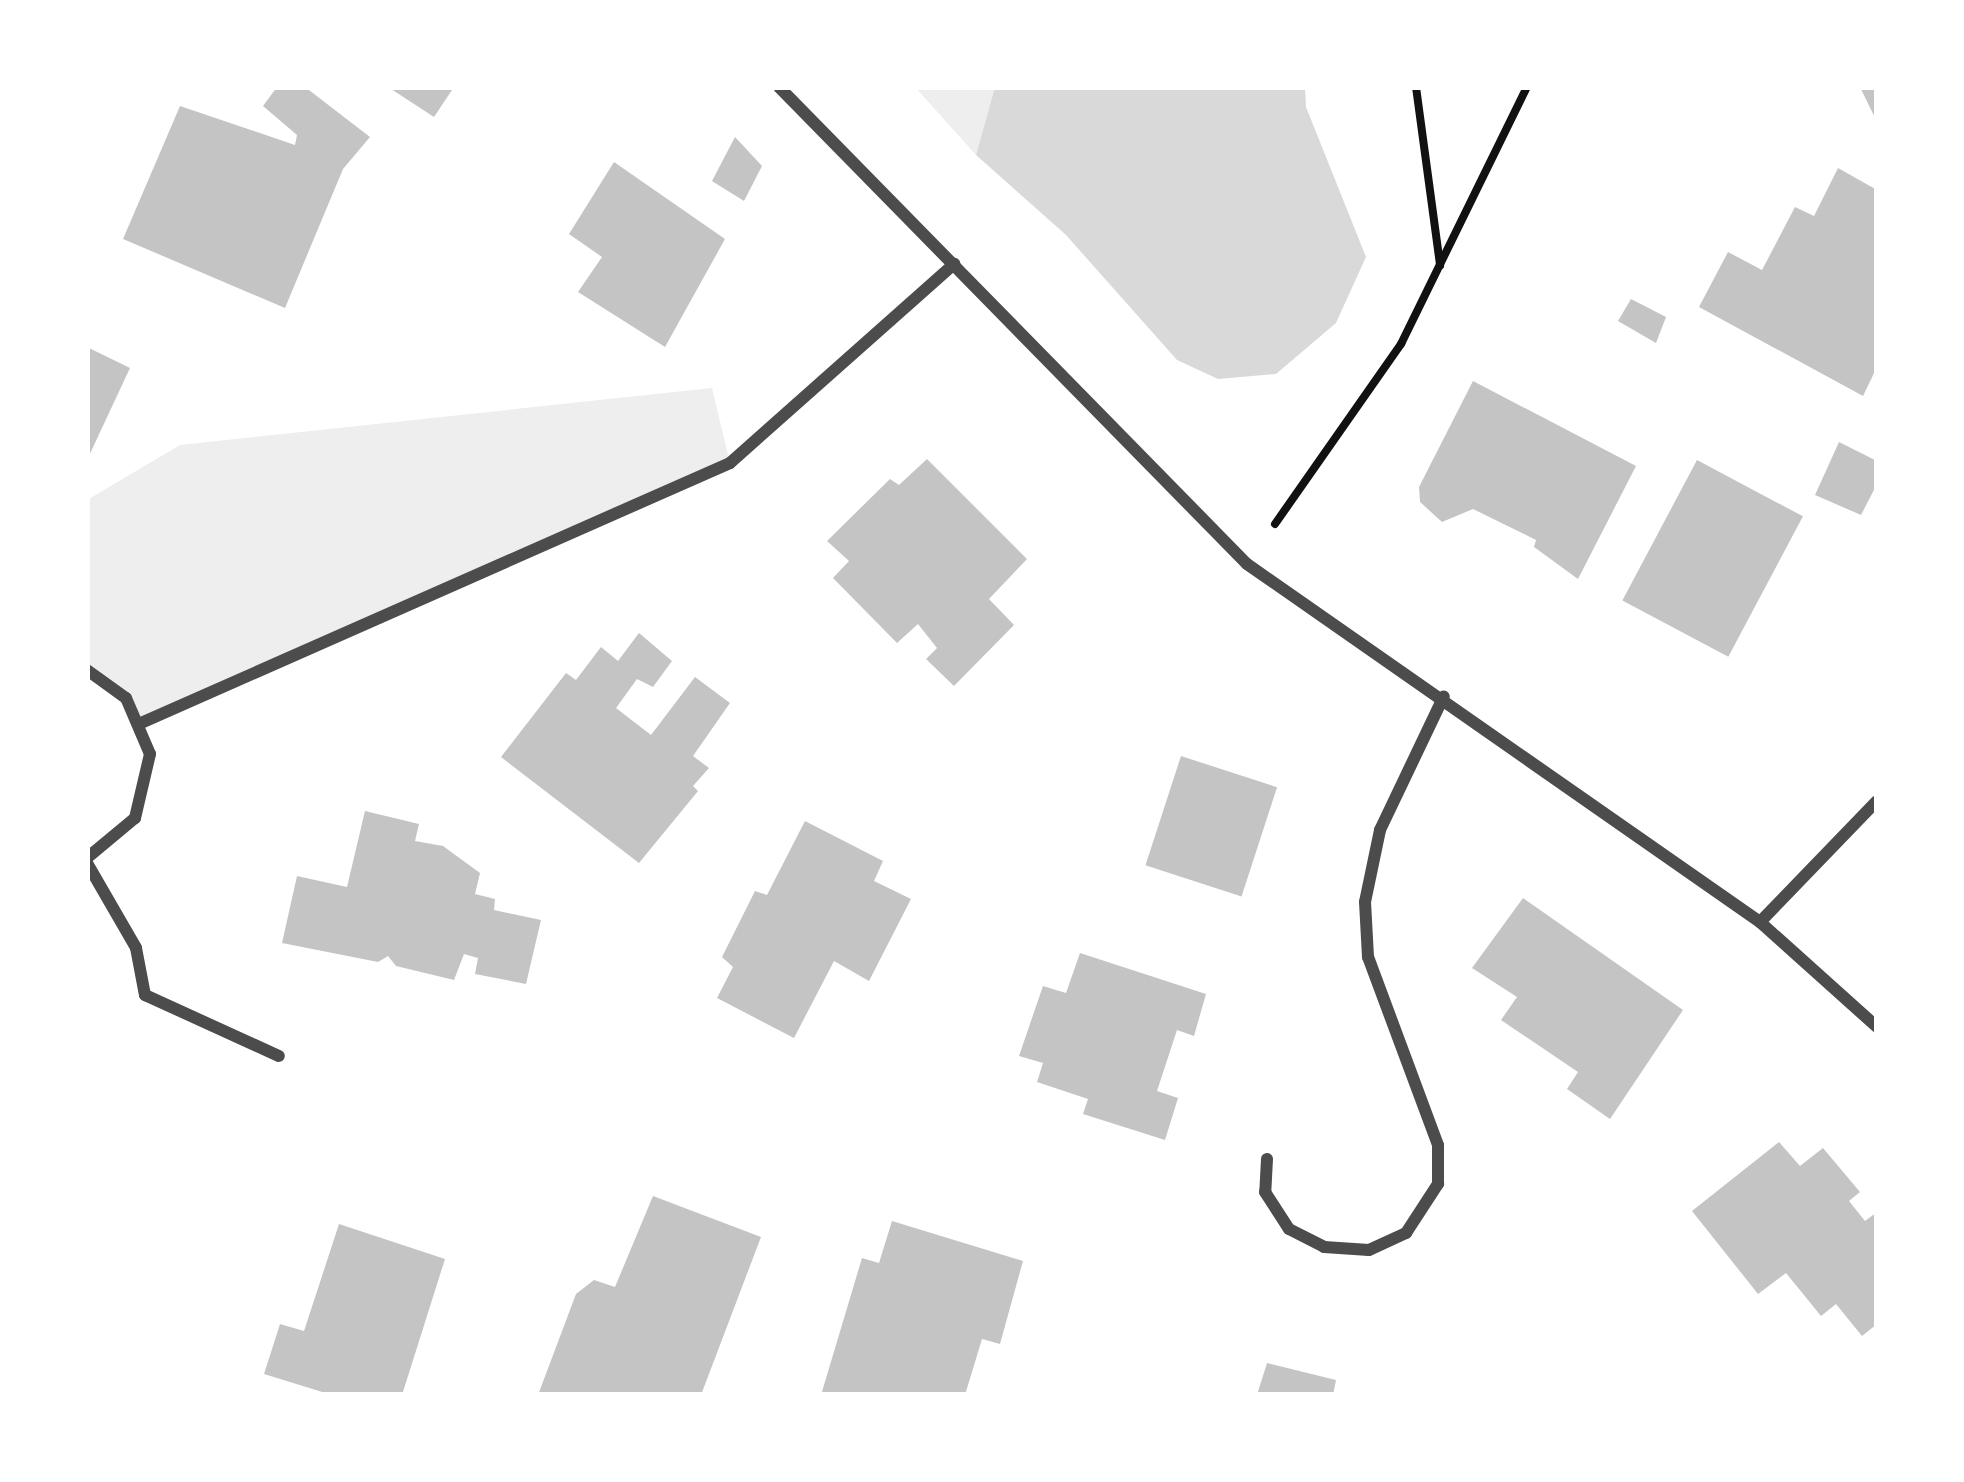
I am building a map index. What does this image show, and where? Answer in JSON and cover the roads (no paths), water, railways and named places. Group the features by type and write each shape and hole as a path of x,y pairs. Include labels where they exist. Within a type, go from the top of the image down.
{"street":[{"path":"779,87 954,264 1042,363 1247,564 1444,696 1760,922 1877,1027"},
{"path":"141,723 730,463 954,264"},
{"path":"87,670 126,698 141,723 148,788 135,818 87,861 136,948 145,995 279,1056"},
{"path":"1267,1159 1265,1192 1289,1228 1324,1247 1369,1250 1406,1233 1438,1184 1438,1145 1368,957 1364,902 1380,830 1444,696"},
{"path":"1760,922 1861,810 1877,802"}]}
